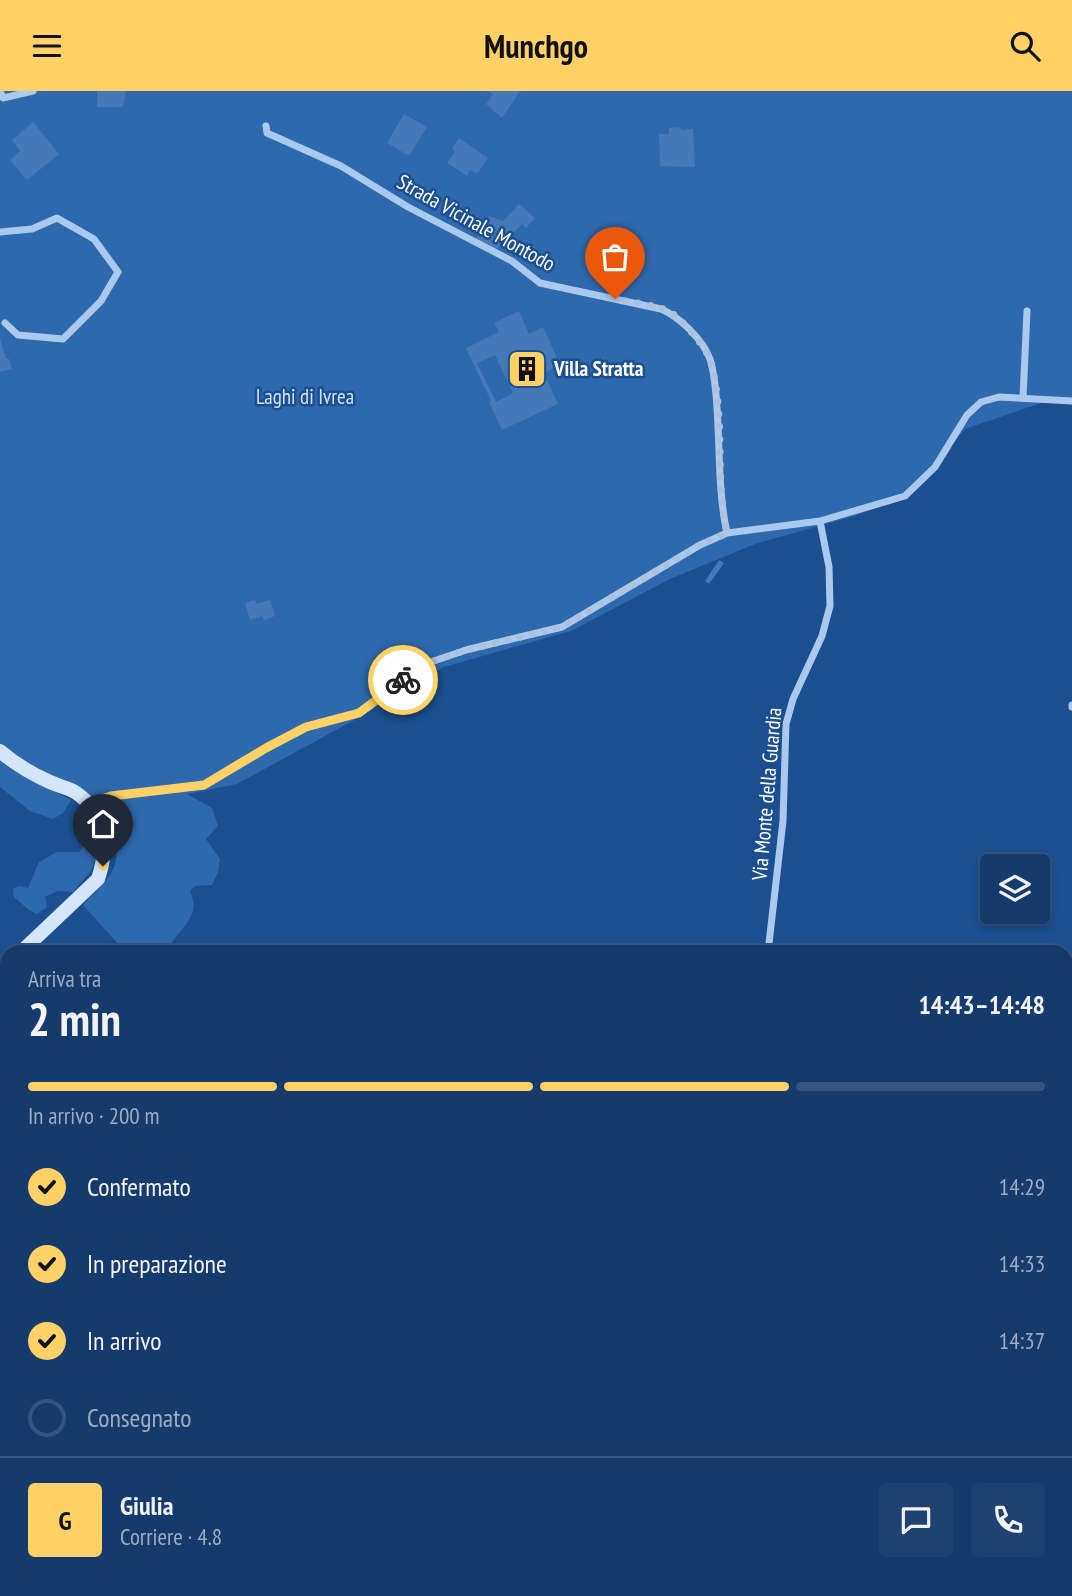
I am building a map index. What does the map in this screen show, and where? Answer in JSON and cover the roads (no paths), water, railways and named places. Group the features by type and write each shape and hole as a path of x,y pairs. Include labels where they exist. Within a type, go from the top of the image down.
{"main road":[{"path":"0,751 31,773 74,791 90,803 103,832 103,866 98,879 28,945"}],"street":[{"path":"0,91 3,98 33,91"},
{"name":"Strada Vicinale Montodo","path":"267,126 267,133 341,166 408,207 512,261 540,283 661,309 673,314 695,337 709,357 715,383 721,508 727,533"},
{"path":"0,232 32,229 57,218 94,239 118,272 101,301 63,339 18,335 5,323"},
{"path":"1023,398 1027,311"},
{"path":"90,803 111,796 204,785 306,727 359,713 425,664 466,650 562,627 700,545 727,533 820,521 905,496 935,467 967,415 981,402 999,397 1072,401"},
{"name":"Via Monte della Guardia","path":"769,945 783,821 786,723 793,699 822,636 830,606 829,567 820,521"}],"place":[{"name":"Villa Stratta","path":"527,369"}],"park label":[{"name":"Laghi di Ivrea","path":"305,397"}]}
